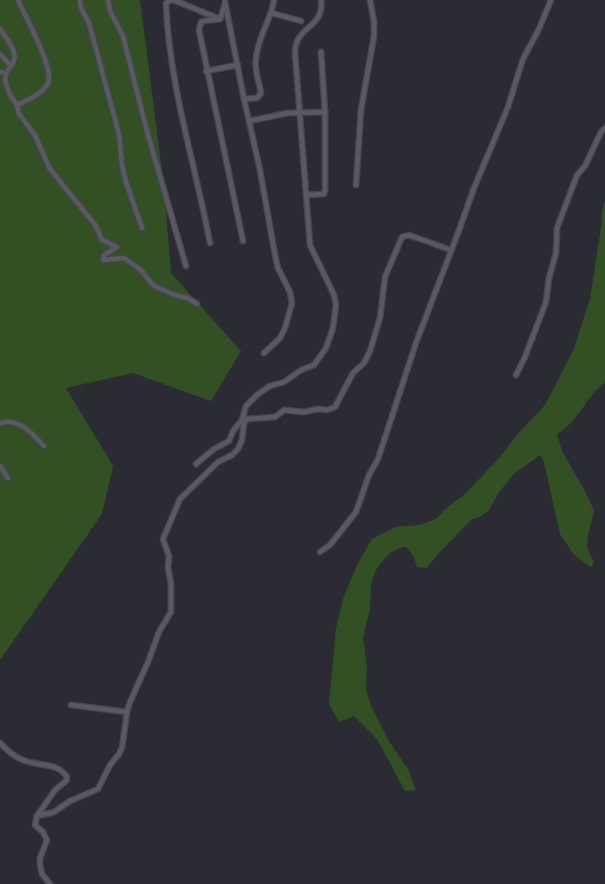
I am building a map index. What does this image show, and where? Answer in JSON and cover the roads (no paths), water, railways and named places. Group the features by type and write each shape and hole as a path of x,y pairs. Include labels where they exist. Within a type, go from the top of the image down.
{"street":[{"path":"17,104 31,99 47,84 48,79 47,65 18,0"},
{"path":"80,0 81,8 89,23 119,134 122,165 126,182 142,228"},
{"path":"108,0 110,11 123,36 148,135 186,266"},
{"path":"210,243 201,192 178,103 166,17 166,3 170,0 176,1 220,19"},
{"path":"244,99 257,98 261,93 256,68 256,55 272,13 274,0"},
{"path":"37,816 54,812 66,803 94,792 101,786 108,770 122,748 126,712 159,632 171,612 169,556 163,539 177,503 218,462 232,455 238,448 242,440 245,409 249,402 270,386 284,382 300,370 314,365 330,341 336,305 334,295 310,245 295,43 299,36 310,28 321,13 321,0"},
{"path":"356,185 361,110 374,36 374,21 370,0"},
{"path":"320,552 330,545 358,508 369,475 378,459 416,344 474,188 508,107 523,59 539,29 550,0"},
{"path":"225,1 225,9 220,19 202,22 199,30 206,71 243,241"},
{"path":"225,1 260,170 275,255 278,268 292,297 289,316 283,333 264,353"},
{"path":"272,13 301,21"},
{"path":"0,29 14,51 15,58 6,73 5,80 9,93 17,104 19,114 34,135 50,169 96,226 102,240 117,247 104,255 103,260 124,258 141,270 152,284 158,288 188,298 197,304"},
{"path":"306,195 324,194 325,191 325,112 321,52"},
{"path":"0,54 10,66"},
{"path":"206,71 238,65"},
{"path":"0,72 6,73"},
{"path":"249,121 288,113 325,112"},
{"path":"516,375 546,302 549,278 556,253 557,228 578,172 584,166 601,132 605,128"},
{"path":"196,464 214,449 229,441 232,433 245,420 251,417 275,417 284,410 289,409 304,412 318,409 333,409 353,373 364,363 370,351 380,318 385,277 400,239 408,235 451,250"},
{"path":"0,423 11,422 24,426 44,446"},
{"path":"0,466 8,478"},
{"path":"71,705 126,712"},
{"path":"0,743 21,760 56,767 67,777 66,781 49,797 37,816 35,825 44,832 47,840 40,858 40,870 50,884"}]}
